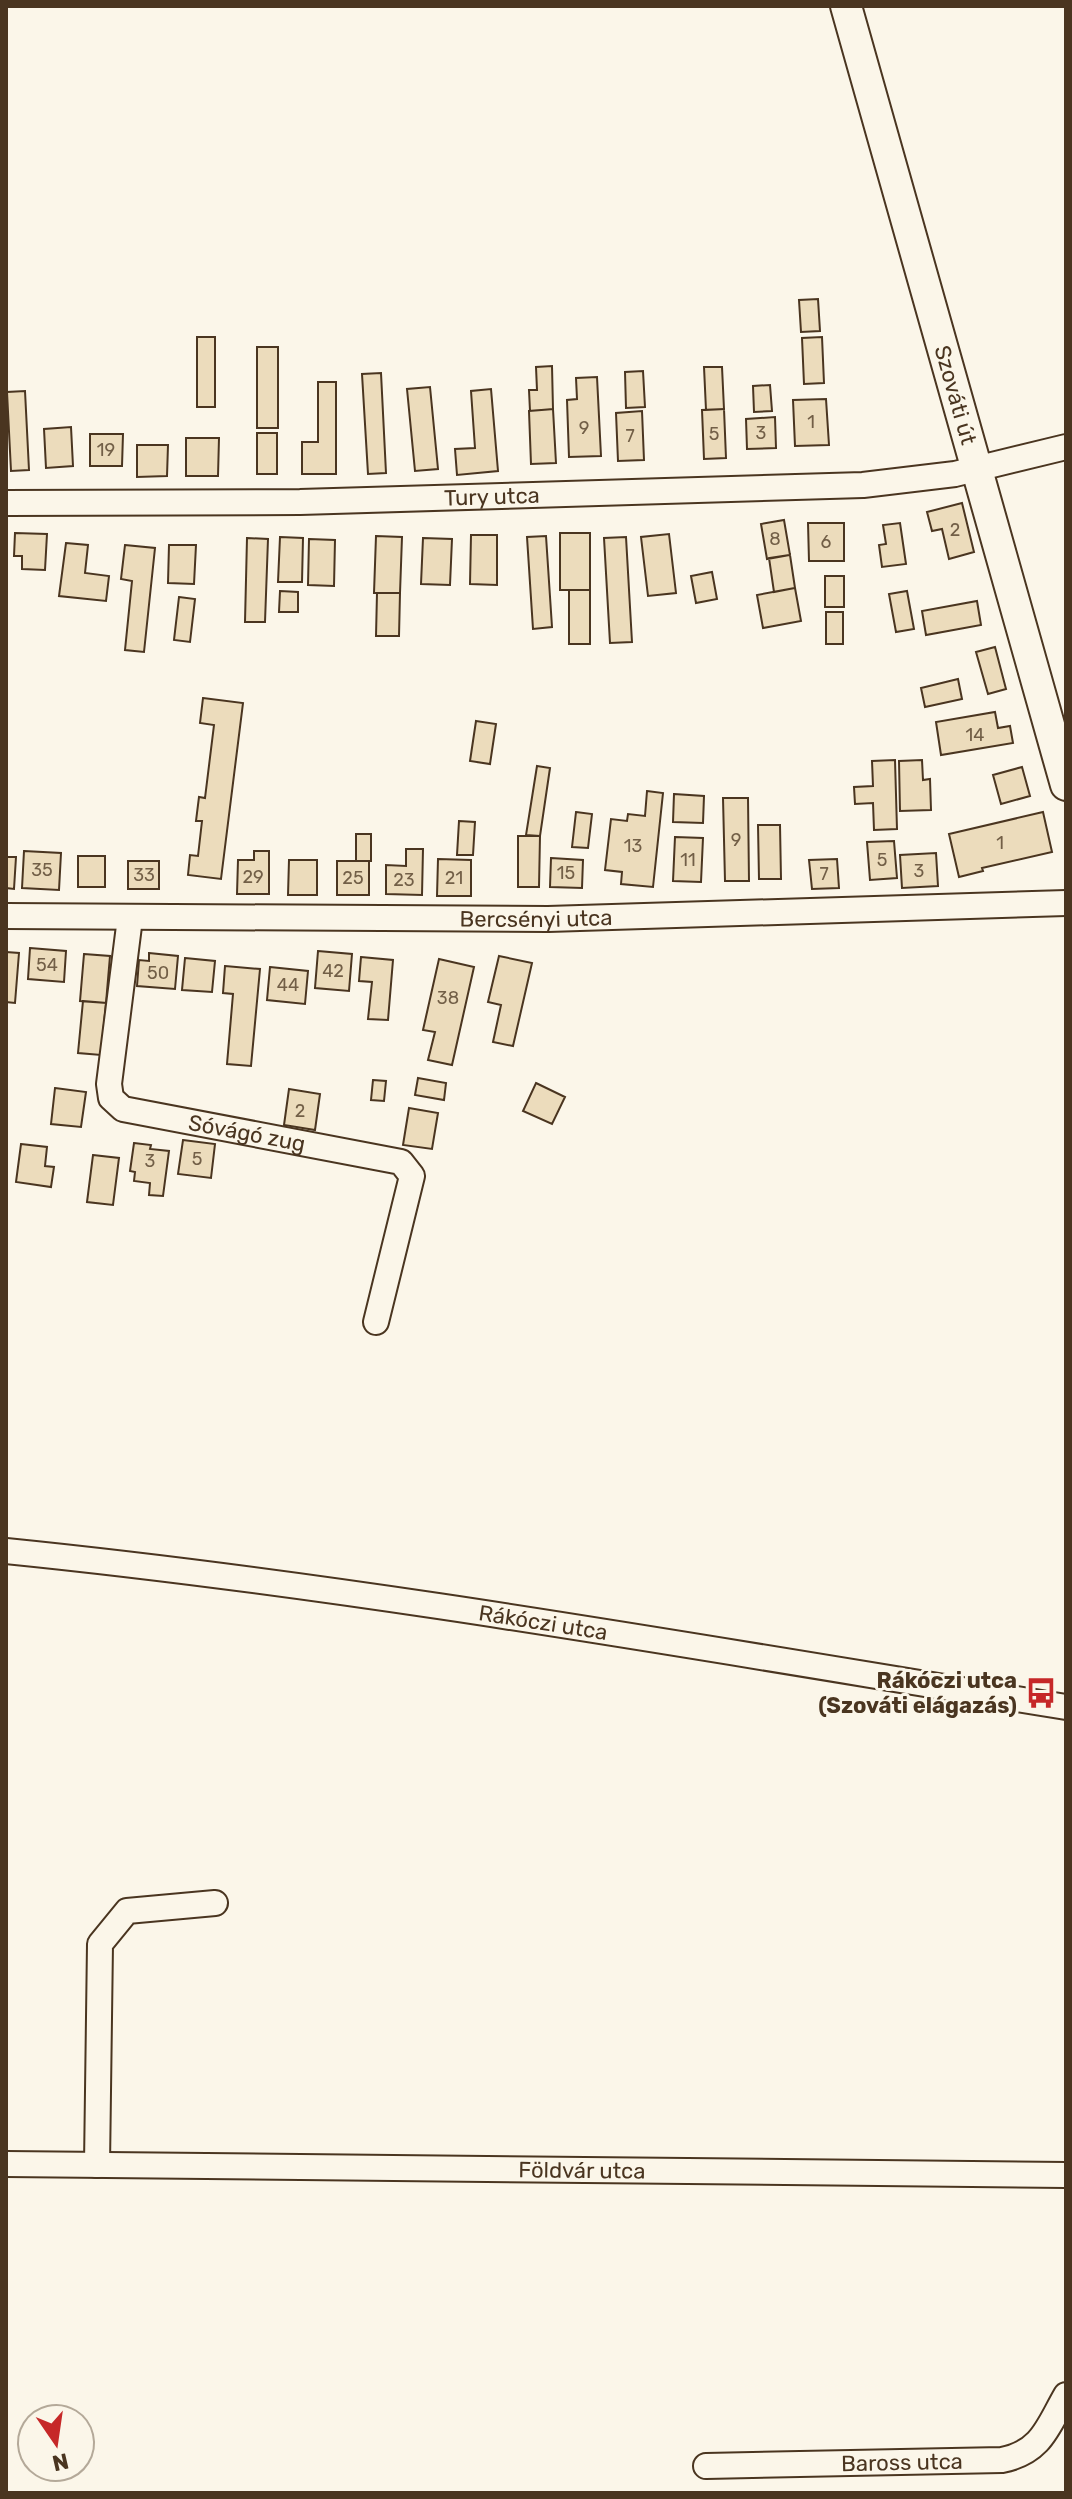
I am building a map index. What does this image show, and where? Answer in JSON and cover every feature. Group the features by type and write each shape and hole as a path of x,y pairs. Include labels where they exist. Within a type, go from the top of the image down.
{"main road":[{"name":"Szováti út","path":"846,6 1066,785"}],"street":[{"name":"Tury utca","path":"6,503 300,502 863,485 955,474 1066,447"},
{"name":"Bercsényi utca","path":"6,916 548,919 1066,903"},
{"name":"Sóvágó zug","path":"130,918 109,1084 111,1098 123,1109 401,1162 412,1176 376,1322"},
{"name":"Rákóczi utca","path":"11,1558 207,1573 411,1601 1066,1707"},
{"path":"97,2165 100,1944 127,1911 215,1903"},
{"name":"Földvár utca","path":"6,2164 1066,2175"},
{"name":"Baross utca","path":"706,2466 1002,2460 1018,2457 1041,2438 1066,2395"}],"building":[{"path":"818,299 820,331 801,332 799,300"},
{"path":"197,337 215,337 215,407 197,407"},
{"path":"822,337 824,383 804,384 802,338"},
{"path":"257,347 278,347 278,428 257,428"},
{"path":"552,366 553,409 530,411 529,390 537,390 536,367"},
{"path":"704,367 722,367 724,409 706,410"},
{"path":"643,371 645,407 626,408 625,372"},
{"path":"381,373 386,473 368,474 362,374"},
{"path":"597,377 601,456 569,457 567,400 577,399 576,378"},
{"path":"318,382 336,382 336,474 302,474 302,442 318,442"},
{"path":"770,385 772,411 754,412 753,386"},
{"path":"430,387 438,469 415,471 407,389"},
{"path":"491,389 498,471 457,475 455,449 475,448 471,391"},
{"path":"25,391 29,470 11,471 7,392"},
{"path":"826,399 829,445 795,446 793,400"},
{"path":"553,409 556,463 531,464 529,411"},
{"path":"724,409 726,458 704,459 702,410"},
{"path":"642,411 644,460 618,461 616,413"},
{"path":"775,417 776,448 747,449 746,419"},
{"path":"71,427 73,466 46,468 44,429"},
{"path":"257,433 277,433 277,474 257,474"},
{"path":"90,434 123,434 122,466 90,466"},
{"path":"186,438 219,438 218,476 186,476"},
{"path":"137,445 168,445 167,476 137,477"},
{"path":"962,503 974,552 949,559 942,529 932,531 927,512"},
{"path":"784,520 790,555 767,559 761,524"},
{"path":"808,523 844,523 844,561 809,561"},
{"path":"900,523 906,564 882,567 879,545 886,544 883,525"},
{"path":"15,533 47,534 45,570 22,569 22,556 14,556"},
{"path":"560,533 590,533 590,590 560,590"},
{"path":"669,534 676,593 648,596 641,537"},
{"path":"471,535 497,535 497,585 470,584"},
{"path":"376,536 402,537 400,593 374,593"},
{"path":"546,536 552,627 533,629 527,537"},
{"path":"280,537 303,538 302,582 278,582"},
{"path":"626,537 632,642 610,643 604,538"},
{"path":"247,538 268,539 265,622 245,622"},
{"path":"423,538 452,539 450,585 421,584"},
{"path":"309,539 335,540 334,586 308,585"},
{"path":"66,543 88,545 85,573 109,576 106,601 59,596"},
{"path":"125,545 155,548 144,652 125,650 132,581 121,579"},
{"path":"169,545 196,545 194,584 168,583"},
{"path":"790,555 795,588 774,592 769,558"},
{"path":"712,572 717,599 696,603 691,576"},
{"path":"825,576 844,576 844,607 825,607"},
{"path":"795,588 801,621 763,628 757,595"},
{"path":"569,590 590,590 590,644 569,644"},
{"path":"280,591 298,592 298,612 279,612"},
{"path":"907,591 914,629 896,632 889,594"},
{"path":"377,593 400,593 399,636 376,636"},
{"path":"179,597 195,599 190,642 174,640"},
{"path":"977,601 981,625 926,635 922,611"},
{"path":"826,612 843,612 843,644 826,644"},
{"path":"995,647 1006,689 988,694 976,652"},
{"path":"958,679 962,699 925,707 921,688"},
{"path":"203,698 243,703 221,879 188,875 190,855 198,856 202,821 196,821 199,797 205,798 214,725 200,723"},
{"path":"995,712 998,728 1010,726 1013,743 941,755 936,722"},
{"path":"476,721 496,724 490,764 470,761"},
{"path":"895,760 897,829 874,830 873,803 855,804 854,787 873,786 872,761"},
{"path":"922,760 923,780 930,779 931,810 900,811 899,761"},
{"path":"537,766 550,768 540,836 526,835"},
{"path":"1022,767 1030,796 1001,804 993,775"},
{"path":"647,791 663,793 653,887 621,884 622,872 605,870 611,819 627,821 628,814 645,816"},
{"path":"674,794 704,796 703,823 673,822"},
{"path":"723,798 748,798 749,881 725,881"},
{"path":"576,812 592,814 588,848 572,847"},
{"path":"1043,812 1052,852 982,868 983,871 959,877 949,834"},
{"path":"459,821 475,822 473,855 457,855"},
{"path":"758,825 780,825 781,879 759,879"},
{"path":"356,834 371,834 371,861 356,861"},
{"path":"518,836 540,836 539,887 518,887"},
{"path":"675,837 703,838 701,882 673,881"},
{"path":"894,841 897,878 870,880 867,842"},
{"path":"406,849 423,849 422,895 386,894 386,865 406,866"},
{"path":"24,851 61,853 59,890 22,888"},
{"path":"254,851 269,851 269,894 237,894 238,860 254,860"},
{"path":"936,853 938,886 902,888 900,855"},
{"path":"78,856 105,856 105,887 78,887"},
{"path":"6,857 16,857 14,889 6,888"},
{"path":"551,858 583,860 582,888 550,887"},
{"path":"438,859 471,860 471,896 437,896"},
{"path":"837,859 839,888 812,889 809,860"},
{"path":"289,860 317,860 317,895 288,895"},
{"path":"128,861 159,861 159,889 128,889"},
{"path":"337,861 369,861 369,895 337,895"},
{"path":"30,948 66,951 64,982 28,979"},
{"path":"318,951 352,954 349,991 315,988"},
{"path":"6,952 19,953 15,1003 6,1002"},
{"path":"149,953 178,956 175,989 137,986 139,960 149,961"},
{"path":"84,954 110,956 106,1003 80,1001"},
{"path":"499,956 532,963 513,1046 493,1042 501,1005 488,1002"},
{"path":"361,957 393,960 388,1020 368,1019 372,982 359,981"},
{"path":"185,958 215,961 212,992 182,990"},
{"path":"439,959 474,967 452,1065 428,1060 435,1032 423,1030"},
{"path":"225,966 260,969 251,1066 227,1064 233,994 223,993"},
{"path":"270,967 308,971 305,1004 267,1000"},
{"path":"83,1001 106,1003 101,1055 78,1053"},
{"path":"418,1078 446,1083 444,1100 415,1095"},
{"path":"373,1080 386,1081 384,1101 371,1100"},
{"path":"536,1083 565,1097 552,1124 523,1111"},
{"path":"55,1088 86,1092 81,1127 51,1124"},
{"path":"289,1089 320,1094 315,1130 284,1125"},
{"path":"409,1108 438,1113 432,1149 403,1145"},
{"path":"183,1140 215,1144 211,1178 178,1174"},
{"path":"134,1143 169,1151 163,1196 149,1195 150,1183 134,1181 135,1172 130,1171"},
{"path":"21,1144 47,1147 45,1166 54,1167 51,1187 16,1182"},
{"path":"93,1155 119,1158 113,1205 87,1202"}],"place":[{"name":"Rákóczi utca (Szováti elágazás)","path":"1041,1693"}]}
